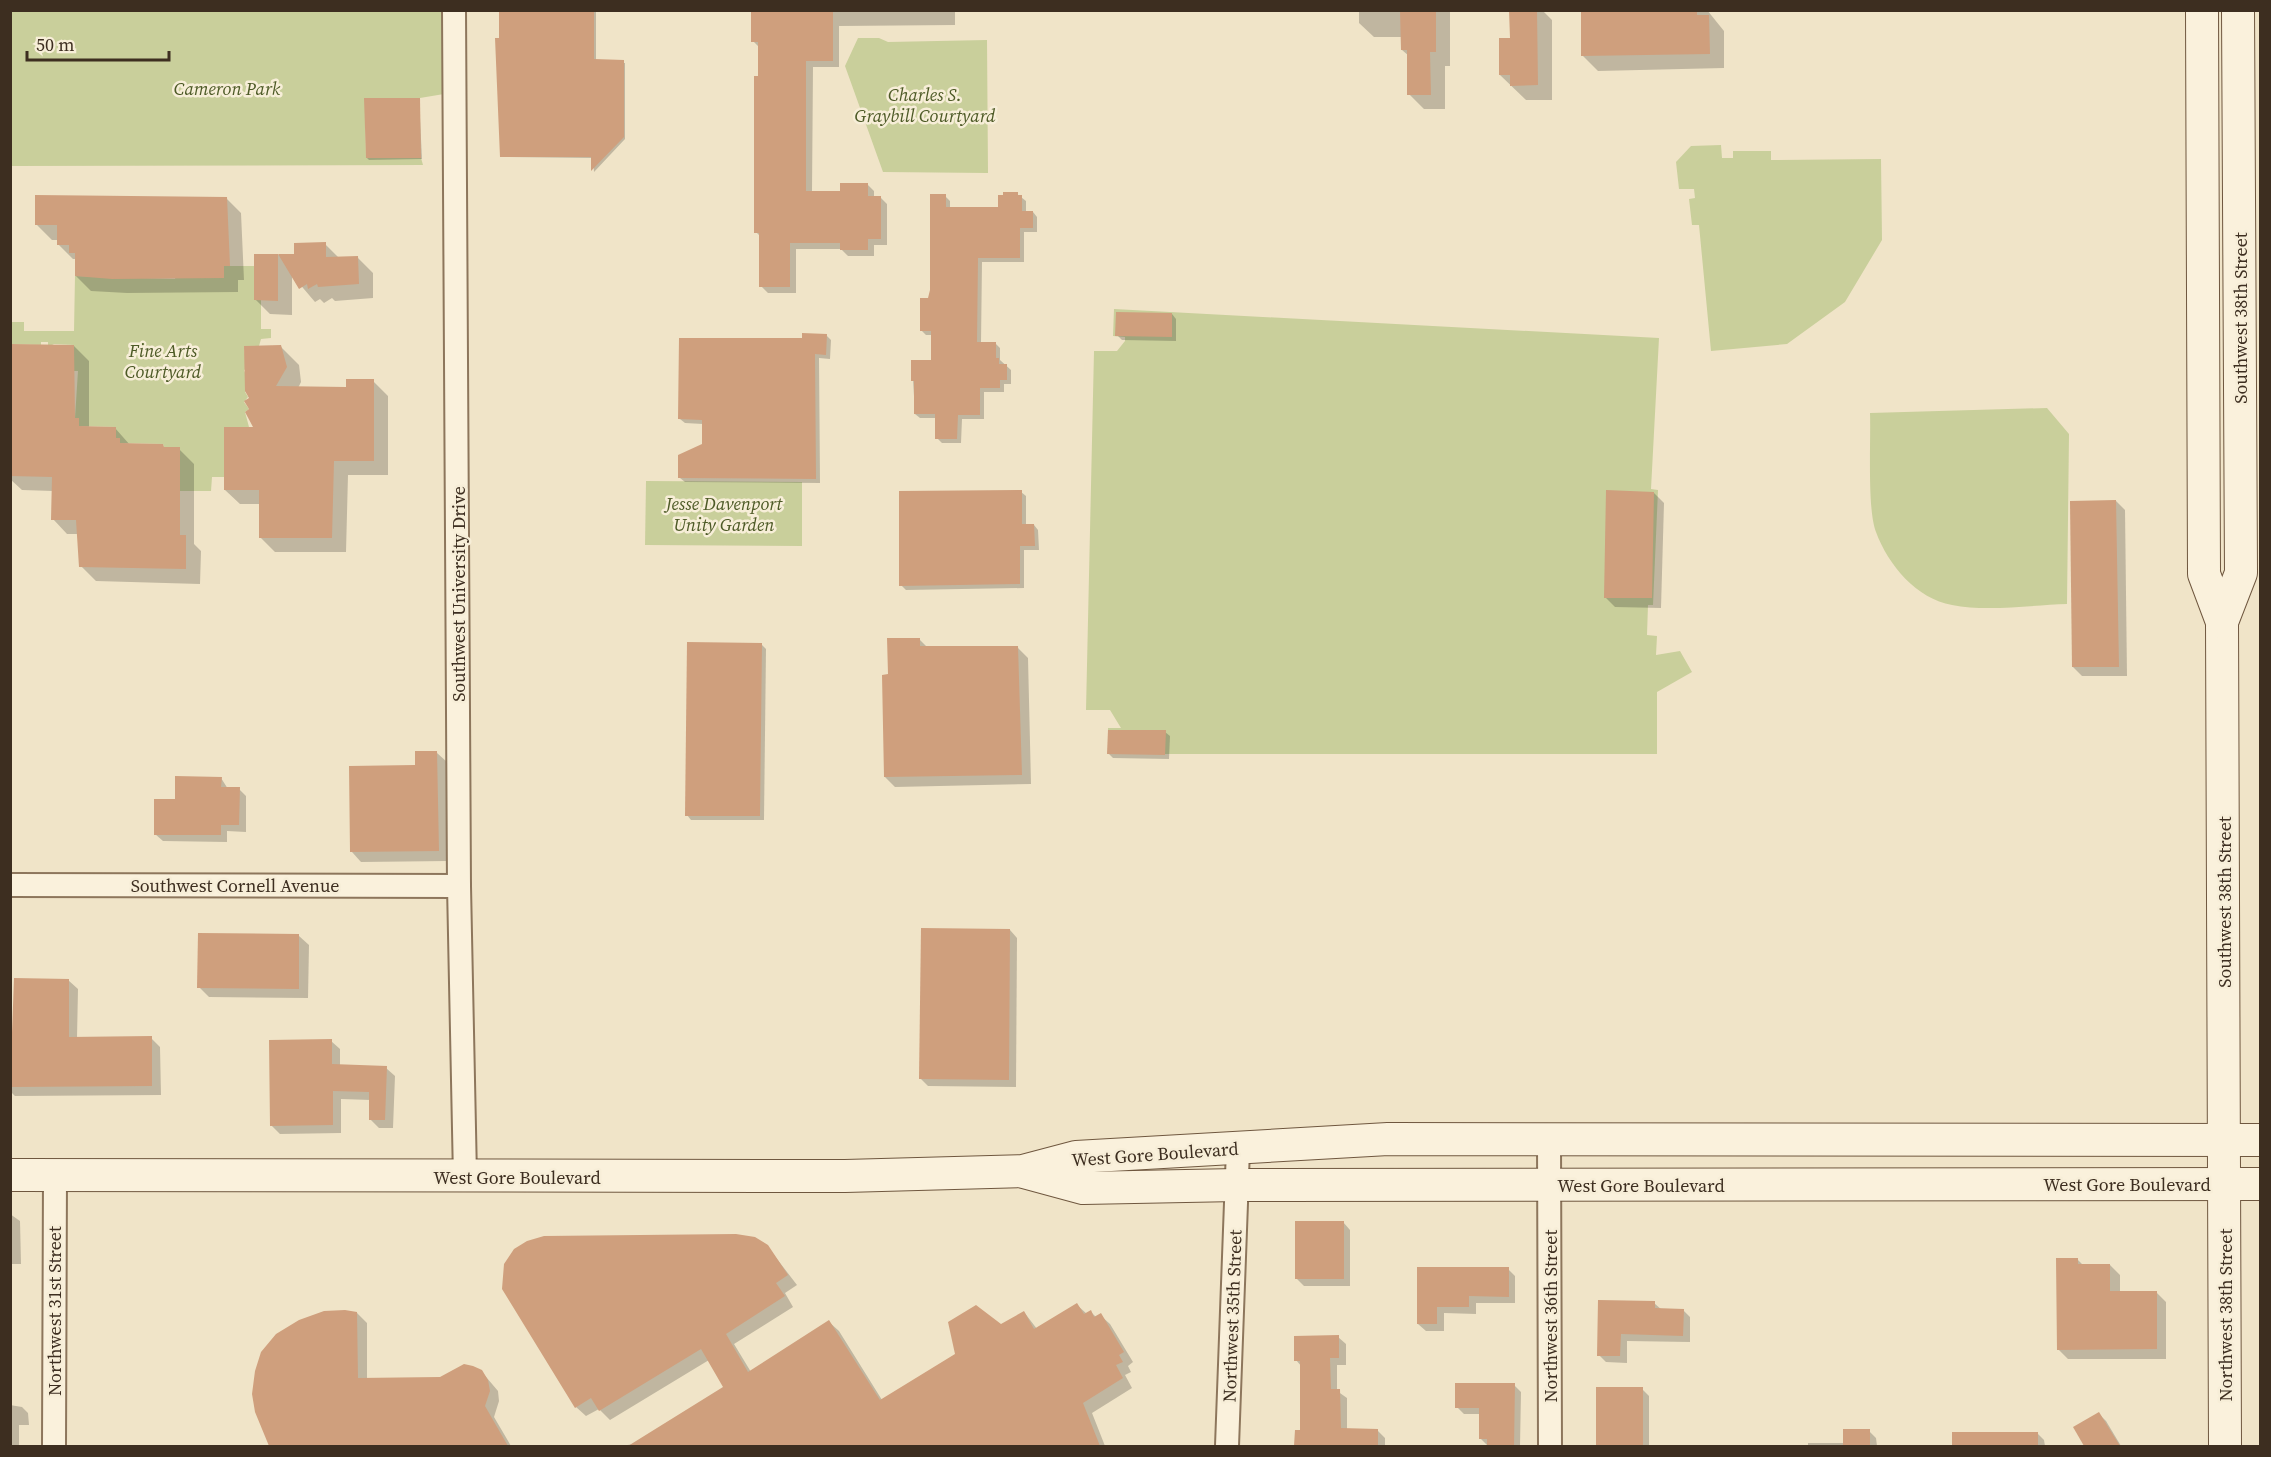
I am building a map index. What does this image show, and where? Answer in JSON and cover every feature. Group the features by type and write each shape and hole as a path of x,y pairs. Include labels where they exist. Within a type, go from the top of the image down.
{"main road":[{"name":"Southwest 38th Street","path":"2202,10 2204,574 2222,622 2225,1183"},
{"name":"Southwest 38th Street","path":"2222,622 2241,573 2238,10"},
{"name":"West Gore Boulevard","path":"10,1175 834,1176 1023,1171 1076,1157 1388,1139 2260,1140"},
{"name":"West Gore Boulevard","path":"1023,1171 1083,1188 1237,1185 2260,1184"},
{"name":"Northwest 38th Street","path":"2224,1446 2225,1183"}],"street":[{"name":"Southwest University Drive","path":"454,10 459,886 465,1177"},
{"name":"Southwest Cornell Avenue","path":"10,885 459,886"},
{"name":"Northwest 36th Street","path":"1549,1140 1550,1446"},
{"name":"Northwest 35th Street","path":"1227,1446 1238,1149"},
{"name":"Northwest 31st Street","path":"54,1446 55,1175"}],"green space":[{"name":"Cameron Park","path":"10,11 442,11 444,94 420,98 365,98 366,158 421,158 423,165 11,166"},
{"name":"Charles S. Graybill Courtyard","path":"858,38 879,38 888,42 987,40 988,173 883,172 845,66"},
{"path":"1721,145 1722,158 1733,158 1733,151 1771,151 1771,160 1881,159 1882,240 1845,302 1787,344 1711,351 1699,225 1692,225 1689,199 1695,198 1694,189 1679,189 1676,162 1691,146"},
{"name":"Fine Arts Courtyard","path":"224,266 254,266 254,300 261,300 261,329 271,329 271,338 261,339 259,346 248,346 244,350 248,368 244,370 247,378 245,381 249,389 245,392 248,397 244,402 249,409 245,412 249,427 225,427 224,477 212,477 211,491 179,491 163,444 120,443 120,438 116,438 116,427 79,426 75,418 78,371 74,371 74,345 54,344 48,347 48,342 41,342 41,345 11,344 11,322 24,322 24,331 74,331 75,276 175,279 176,275 224,278"},
{"path":"1114,309 1659,338 1651,489 1658,490 1653,605 1648,605 1647,635 1657,636 1656,655 1680,651 1692,672 1657,692 1657,754 1108,754 1108,728 1121,728 1110,710 1086,710 1094,351 1117,351 1125,341 1125,337 1113,336"},
{"path":"2047,408 2069,434 2067,604 1980,608 1952,605 1927,596 1905,579 1896,568 1876,532 1870,492 1870,413"},
{"name":"Jesse Davenport Unity Garden","path":"646,481 802,482 802,546 645,545"}],"building":[{"path":"499,10 594,10 594,59 624,60 624,137 591,171 591,157 500,157 495,38 499,38"},
{"path":"751,10 833,10 833,61 806,61 806,191 840,191 840,183 868,183 868,196 881,196 881,239 868,239 868,250 840,250 840,243 790,243 790,287 759,287 759,233 754,233 754,76 758,76 758,42 751,42"},
{"path":"1400,10 1436,10 1436,52 1430,52 1431,95 1407,95 1407,50 1401,50"},
{"path":"1509,10 1537,10 1538,85 1510,86 1510,75 1499,75 1499,38 1510,38"},
{"path":"1581,10 1697,10 1697,15 1709,15 1710,54 1581,56"},
{"path":"364,98 420,98 421,158 366,158"},
{"path":"1003,192 1018,192 1018,195 1022,195 1022,211 1033,211 1033,228 1020,228 1020,258 978,258 977,342 996,342 996,358 999,358 999,364 1007,364 1007,380 1000,380 1000,388 980,388 980,415 958,415 957,439 935,439 935,414 914,414 914,381 911,381 911,360 931,360 931,331 920,331 920,298 928,298 930,290 930,194 946,194 946,207 998,207 998,195 1003,195"},
{"path":"35,195 227,197 230,266 224,266 224,278 112,279 75,276 75,253 69,253 69,245 57,245 57,225 35,225"},
{"path":"326,242 326,257 358,256 359,284 318,287 317,284 308,289 307,284 299,289 278,254 294,254 294,243"},
{"path":"254,254 278,254 278,301 254,300"},
{"path":"1116,312 1172,313 1172,337 1115,336"},
{"path":"802,333 827,334 826,355 815,354 816,479 678,478 678,455 702,444 702,420 678,419 679,338 802,338"},
{"path":"11,344 74,345 75,418 79,418 79,426 116,427 116,438 120,438 120,443 163,444 164,447 180,447 180,535 186,535 186,569 79,567 76,520 51,520 52,477 10,476"},
{"path":"281,345 287,367 276,386 346,387 346,379 374,379 374,461 334,461 332,538 259,538 259,490 224,490 224,427 253,427 245,412 249,409 244,401 249,398 245,391 244,346"},
{"path":"1022,490 1022,524 1034,524 1035,546 1020,546 1020,584 899,586 899,491"},
{"path":"1606,490 1654,492 1652,598 1604,598"},
{"path":"2116,500 2119,667 2072,667 2070,501"},
{"path":"887,638 920,638 920,646 1018,646 1022,775 884,777 882,675 888,674"},
{"path":"687,642 762,643 760,816 685,816"},
{"path":"1108,730 1166,730 1165,755 1107,754"},
{"path":"415,751 437,751 439,851 350,852 349,766 415,765"},
{"path":"175,776 222,777 221,787 240,787 239,825 221,825 221,835 154,835 154,799 175,799"},
{"path":"921,928 1010,929 1009,1080 919,1079"},
{"path":"198,933 299,934 299,989 197,988"},
{"path":"14,978 69,979 69,1037 152,1036 152,1086 10,1087"},
{"path":"332,1039 332,1064 387,1066 385,1120 369,1120 369,1092 333,1091 333,1125 270,1126 269,1040"},
{"path":"1295,1221 1344,1221 1344,1279 1295,1279"},
{"path":"736,1234 755,1237 768,1245 788,1275 776,1283 785,1296 726,1334 748,1372 829,1320 880,1400 955,1354 948,1322 976,1305 1001,1324 1024,1311 1034,1329 1077,1303 1084,1314 1091,1310 1094,1317 1101,1313 1124,1352 1119,1355 1123,1362 1116,1365 1123,1378 1083,1403 1100,1446 628,1446 723,1387 701,1349 599,1411 591,1398 575,1408 502,1289 504,1264 514,1249 527,1241 544,1236"},
{"path":"2056,1258 2078,1258 2078,1264 2110,1264 2110,1291 2157,1291 2157,1349 2057,1350"},
{"path":"1417,1267 1509,1267 1509,1297 1469,1296 1469,1307 1437,1307 1437,1324 1417,1324"},
{"path":"1598,1300 1655,1301 1655,1308 1684,1309 1683,1336 1621,1334 1620,1356 1597,1356"},
{"path":"324,1311 357,1312 358,1378 440,1377 464,1364 482,1370 488,1380 490,1391 485,1406 508,1446 269,1446 255,1412 252,1394 255,1371 261,1352 276,1334 299,1320"},
{"path":"1339,1335 1339,1358 1330,1358 1331,1389 1340,1389 1341,1428 1378,1429 1378,1446 1294,1446 1295,1430 1300,1430 1300,1361 1294,1361 1294,1336"},
{"path":"1455,1383 1515,1383 1514,1446 1487,1446 1487,1439 1479,1439 1479,1408 1455,1408"},
{"path":"1596,1387 1643,1387 1643,1446 1596,1446"},
{"path":"2099,1412 2120,1446 2084,1446 2073,1427"},
{"path":"1843,1429 1870,1429 1870,1446 1843,1446"},
{"path":"1952,1432 2038,1432 2038,1446 1952,1446"}]}
